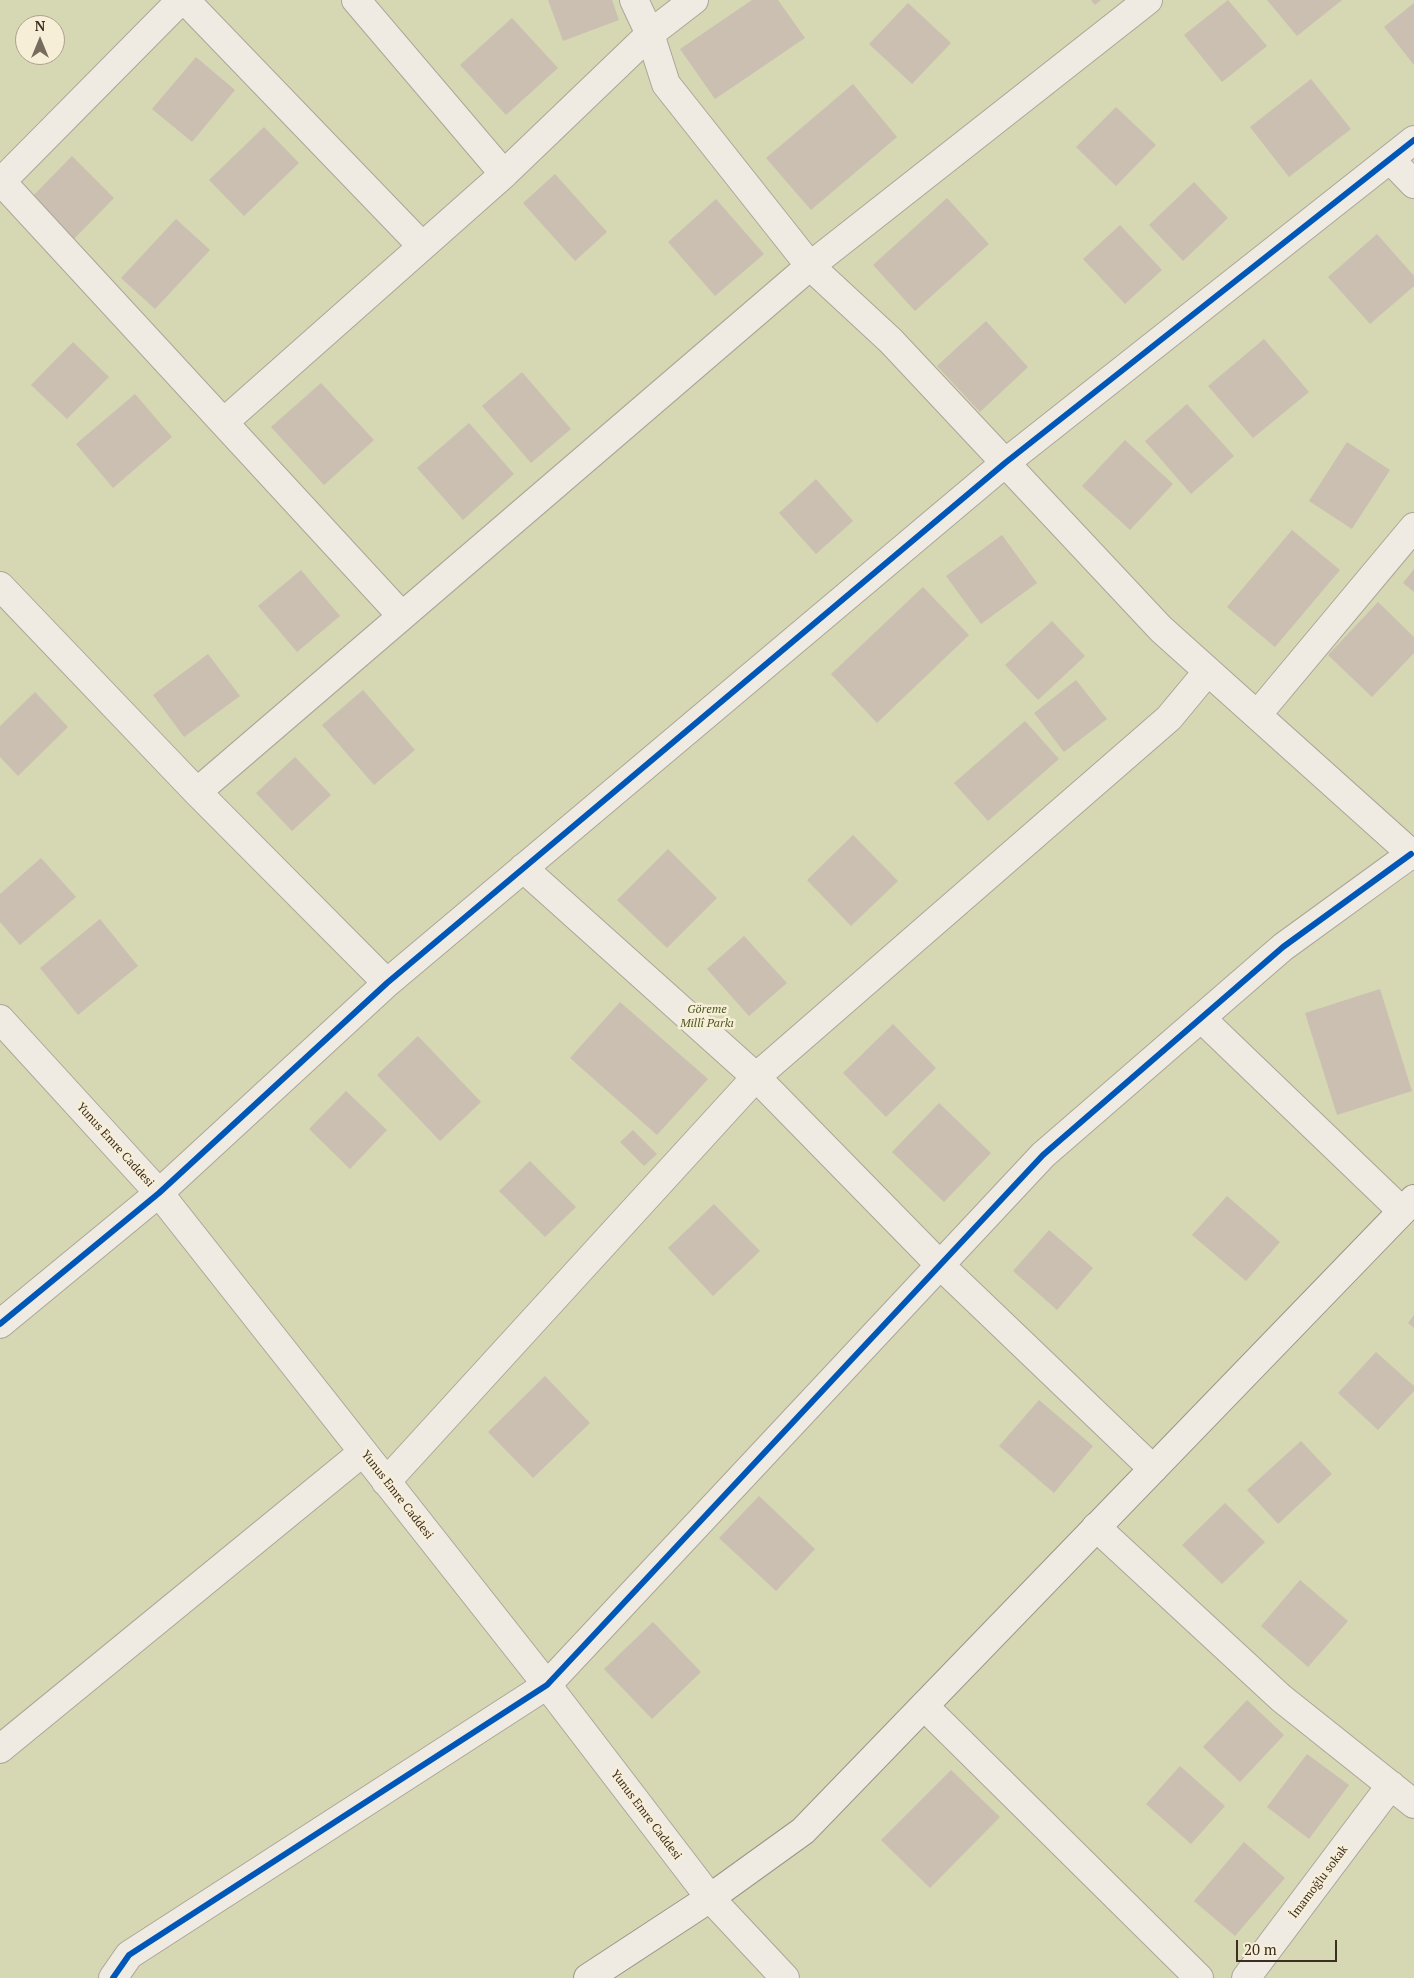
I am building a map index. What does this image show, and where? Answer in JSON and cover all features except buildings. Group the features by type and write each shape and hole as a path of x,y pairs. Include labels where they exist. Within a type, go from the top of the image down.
{"street":[{"path":"402,616 0,181 183,0 422,246"},
{"path":"356,0 504,174"},
{"path":"113,1978 129,1955 547,1685 1042,1155 1283,947 1413,855 1161,629 891,341 810,266 666,84 650,34 634,0"},
{"path":"224,422 504,174 650,34 694,0"},
{"path":"197,792 810,266 1148,0"},
{"path":"0,1324 159,1193 387,983 1005,463 1414,140"},
{"path":"1390,159 1414,184"},
{"path":"1257,715 1414,527"},
{"path":"0,586 197,792 387,983"},
{"path":"386,1482 756,1077 1169,718 1208,670"},
{"path":"523,868 756,1077 940,1265 1153,1469"},
{"path":"588,1978 710,1898 803,1831 1408,1205 1201,1018"},
{"name":"Yunus Emre Caddesi","path":"0,1019 159,1193 547,1685 710,1898 786,1978"},
{"path":"0,1749 363,1452"},
{"path":"1096,1527 1282,1698 1414,1804"},
{"path":"924,1706 1199,1978"},
{"name":"İmamoğlu sokak","path":"1246,1978 1391,1785"}],"green space":[{"name":"Göreme Millî Parkı","path":"0,0 1414,0 1414,1978 0,1978"}],"cycle path":[{"path":"0,1324 159,1193 387,983 1005,463 1414,140"},
{"path":"113,1978 129,1955 547,1685 1043,1155 1283,947 1411,854"}]}
